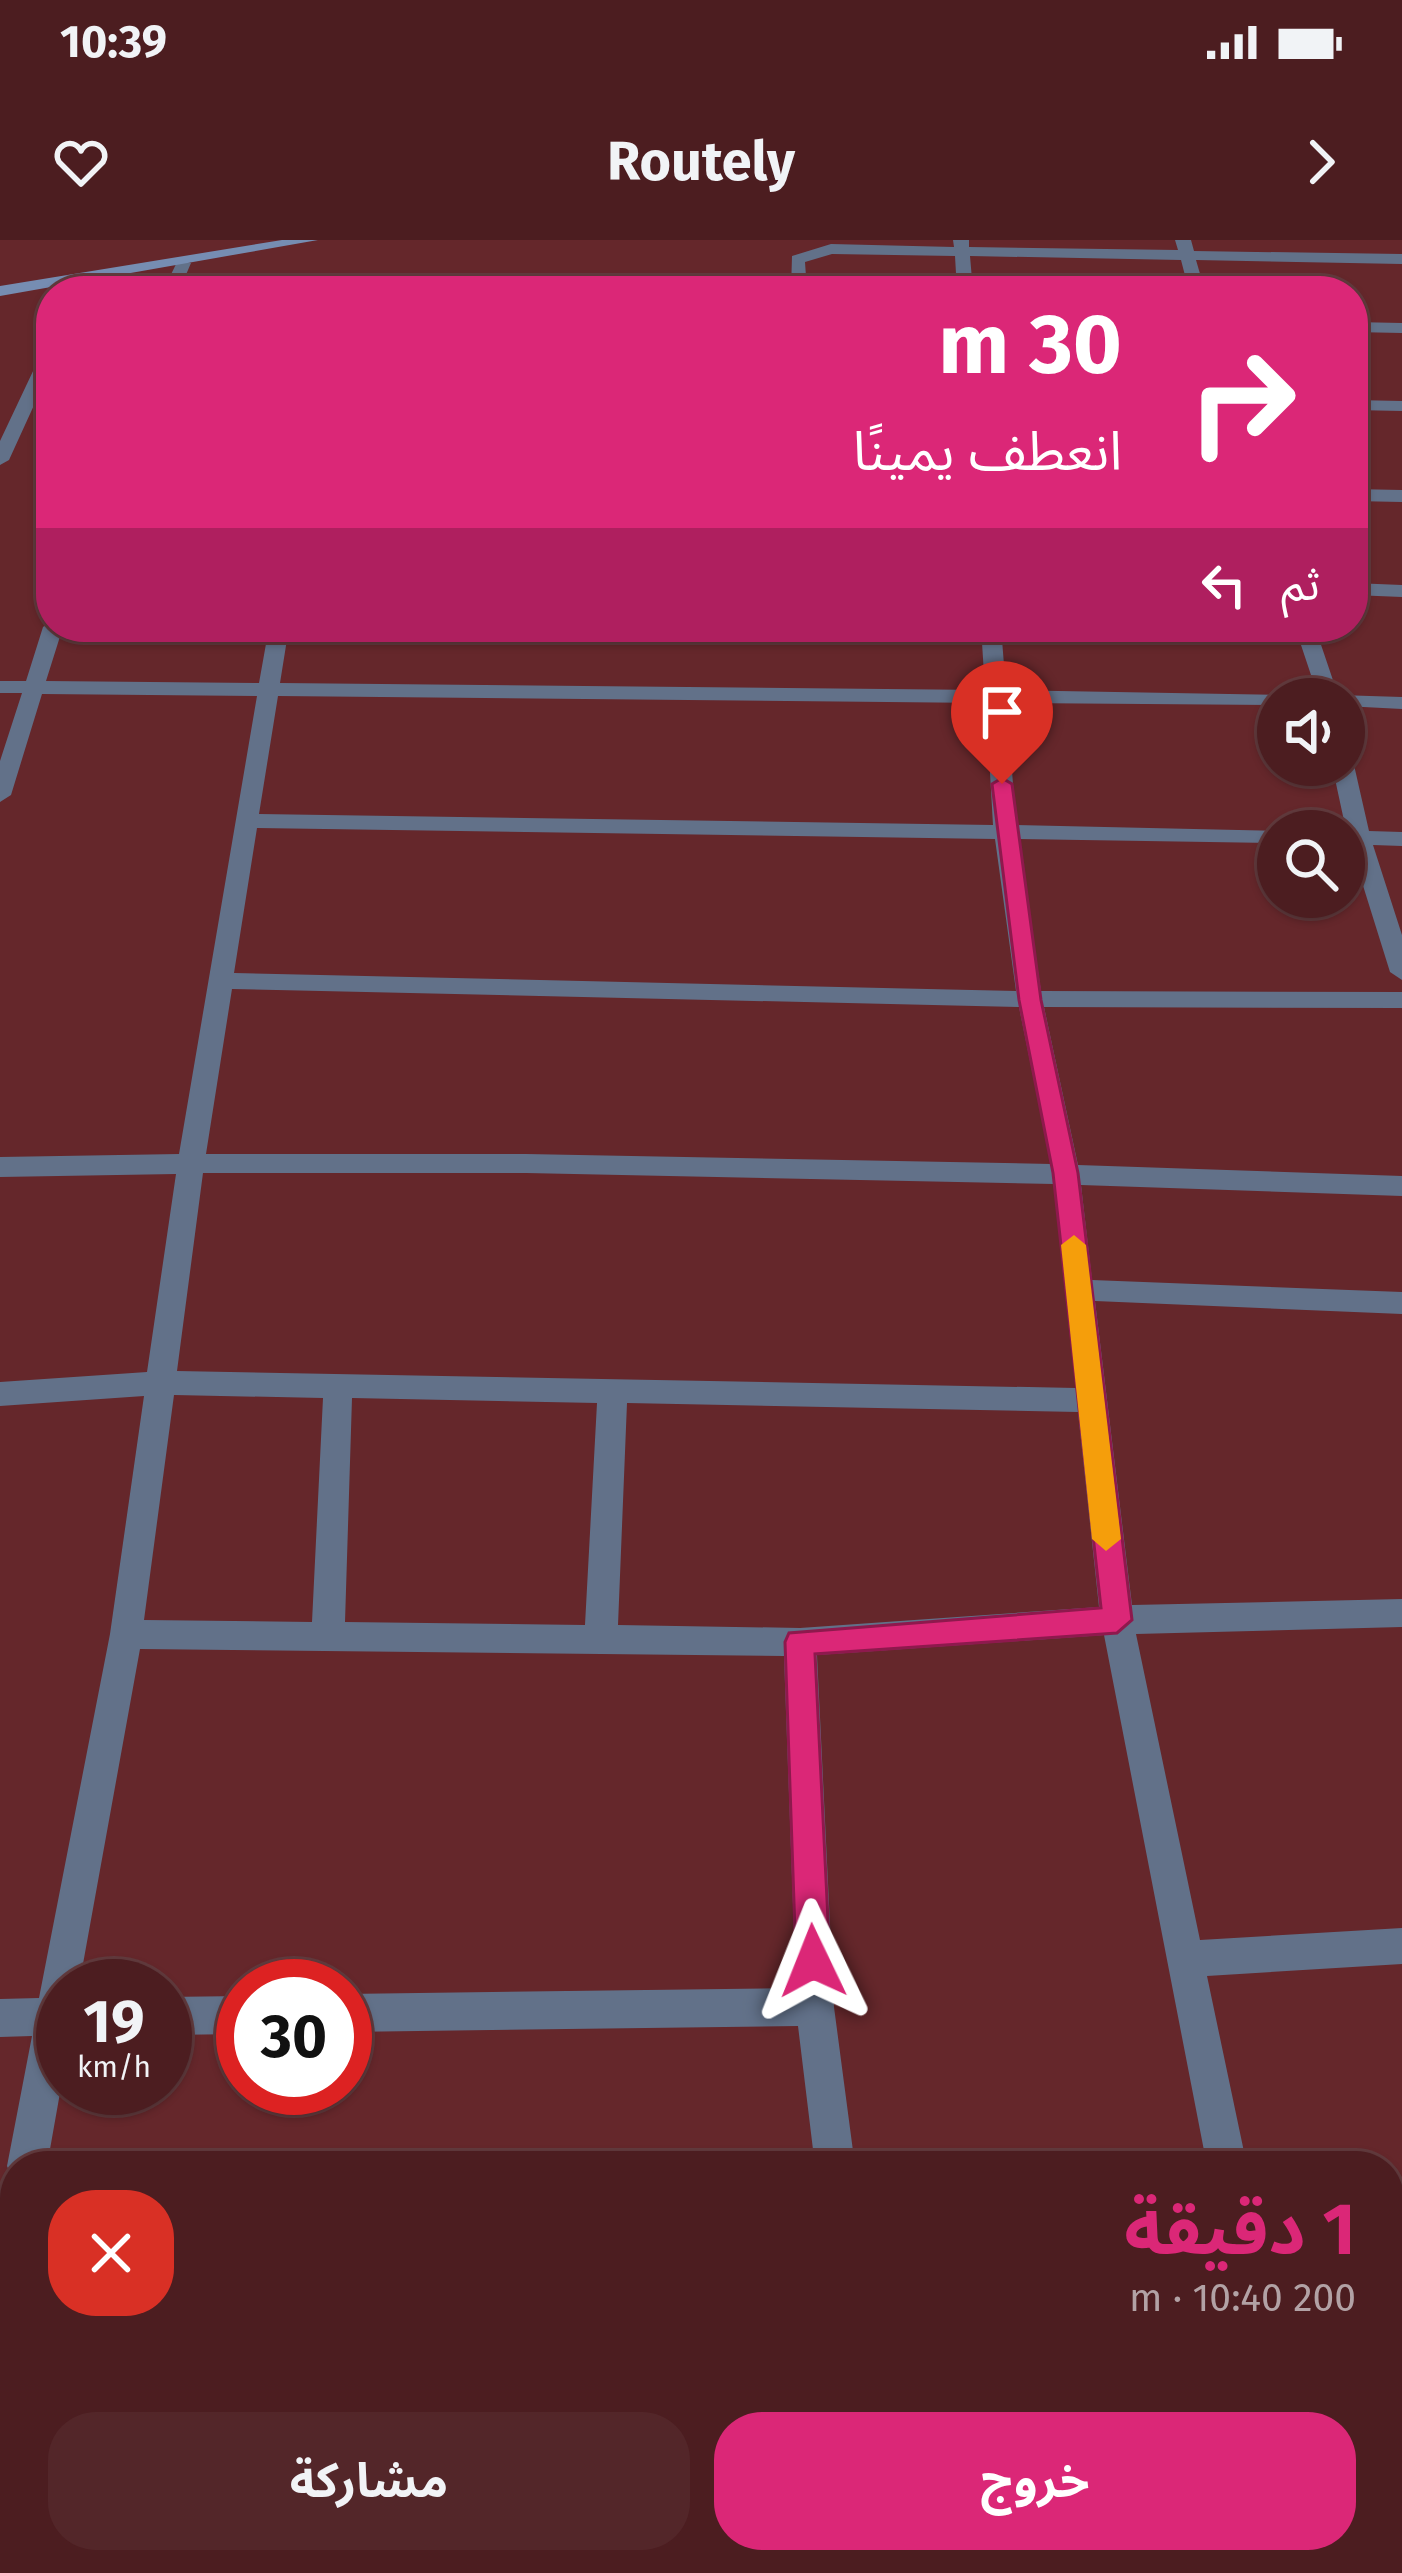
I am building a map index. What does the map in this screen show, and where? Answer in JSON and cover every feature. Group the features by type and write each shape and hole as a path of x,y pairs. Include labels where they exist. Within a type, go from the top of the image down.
{"street":[{"path":"118,276 310,240"},
{"path":"962,246 964,276"},
{"path":"1185,246 1193,276"},
{"path":"798,276 797,259 814,250 1185,246 1402,259"},
{"path":"177,276 183,262"},
{"path":"0,291 36,288"},
{"path":"1368,327 1402,328"},
{"path":"3,448 36,381"},
{"path":"1368,405 1402,406"},
{"path":"1368,495 1402,496"},
{"path":"1368,590 1402,591"},
{"path":"0,795 48,642"},
{"path":"69,1959 126,1634 165,1383 191,1162 276,642"},
{"path":"992,642 1006,828 1030,1000 1066,1173 1117,1620 1224,2151"},
{"path":"1310,642 1322,678"},
{"path":"0,687 1257,699"},
{"path":"1365,701 1402,703"},
{"path":"247,820 1257,835"},
{"path":"1365,838 1402,839"},
{"path":"1365,873 1402,972"},
{"path":"224,981 1030,1000 1402,1000"},
{"path":"0,1167 191,1162 1066,1173 1402,1186"},
{"path":"1078,1290 1402,1303"},
{"path":"0,1394 165,1383 1089,1400"},
{"path":"328,1637 338,1387"},
{"path":"601,1640 613,1391"},
{"path":"126,1634 800,1642 1117,1620 1402,1613"},
{"path":"800,1642 815,2007 833,2151"},
{"path":"1185,1959 1402,1946"},
{"path":"372,2013 815,2007"},
{"path":"0,2018 36,2017"},
{"path":"30,2151 38,2115"}],"slow traffic":[{"path":"1074,1245 1106,1539"}],"route":[{"path":"813,1961 800,1642 1117,1620 1066,1173 1030,1000 1002,784"}]}
